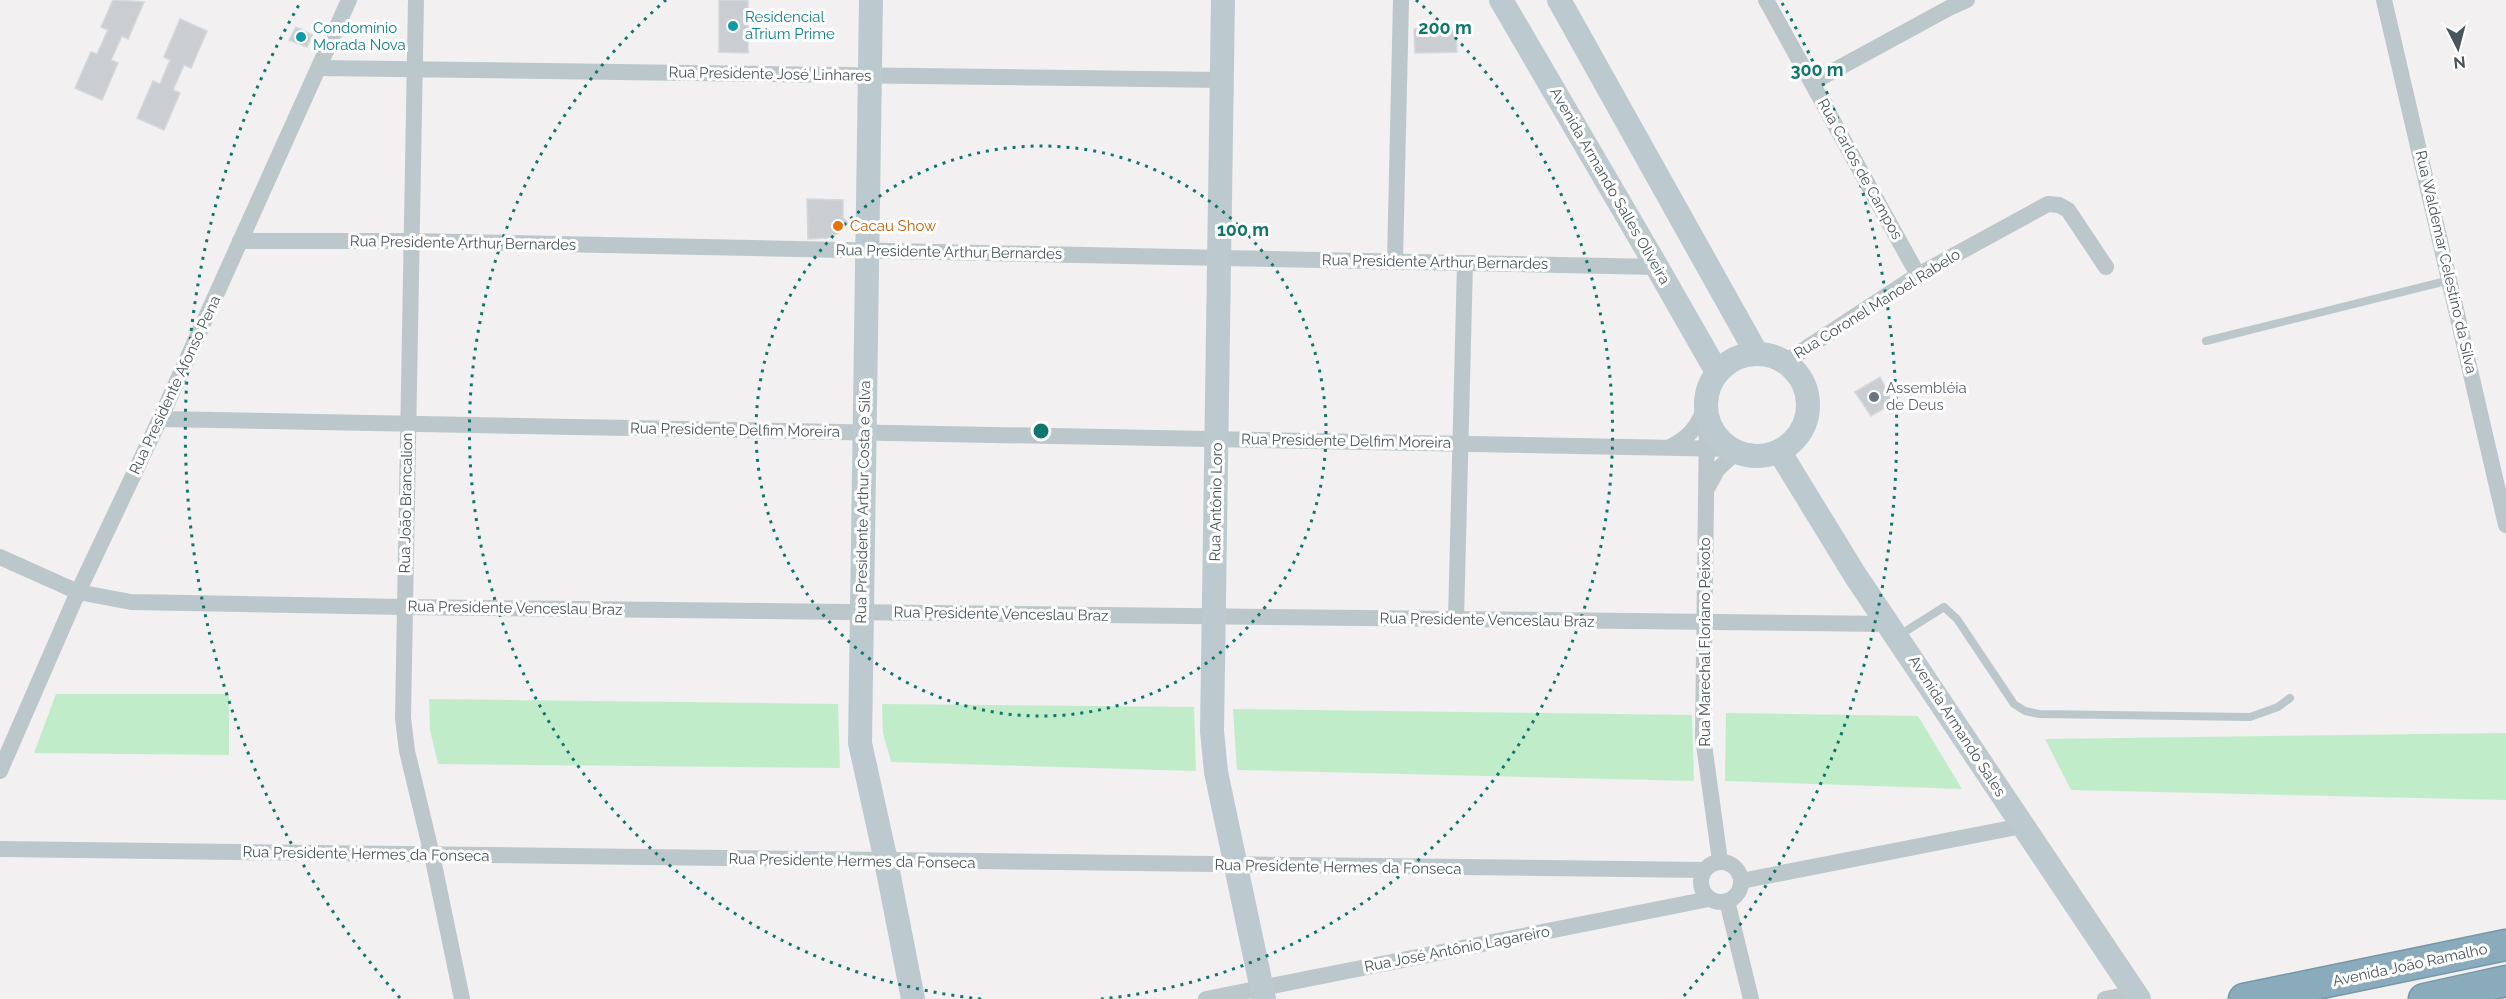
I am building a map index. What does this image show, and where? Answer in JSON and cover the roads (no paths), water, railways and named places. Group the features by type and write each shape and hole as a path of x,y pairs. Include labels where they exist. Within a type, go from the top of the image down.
{"highway":[{"name":"Avenida João Ramalho","path":"2244,999 2506,945"},
{"path":"2424,999 2457,995 2506,981"}],"street":[{"name":"Rua Presidente Afonso Pena","path":"0,771 78,592 160,419 349,0"},
{"name":"Rua João Brancalion","path":"416,0 404,607 404,732 462,999"},
{"name":"Rua Presidente Arthur Costa e Silva","path":"871,0 860,742 914,999"},
{"name":"Rua Antônio Loro","path":"1223,0 1213,754 1262,993"},
{"path":"1395,261 1401,0"},
{"name":"Avenida Armando Salles Oliveira","path":"1501,0 1716,372"},
{"path":"1559,0 1757,354"},
{"name":"Rua Carlos de Campos","path":"1766,0 1918,275"},
{"path":"1813,82 1949,8 1968,0"},
{"name":"Rua Waldemar Celestino da Silva","path":"2384,0 2451,280 2506,525"},
{"name":"Rua Presidente José Linhares","path":"319,68 1222,80"},
{"name":"Rua Coronel Manoel Rabelo","path":"1785,362 1918,275 2048,204 2059,205 2068,210 2106,267"},
{"name":"Rua Presidente Arthur Bernardes","path":"240,241 411,241 1657,267"},
{"path":"1456,620 1465,262"},
{"path":"1767,355 1785,362 1800,377 1806,390 1808,405 1806,420 1799,434 1779,451 1757,456 1724,450 1706,413 1706,395 1716,372 1728,362 1742,356 1767,355"},
{"path":"1669,447 1688,436 1706,413"},
{"name":"Rua Presidente Delfim Moreira","path":"160,419 1669,447 1724,450"},
{"name":"Rua Marechal Floriano Peixoto","path":"1706,493 1724,450"},
{"name":"Rua Marechal Floriano Peixoto","path":"1720,861 1703,745 1704,622 1706,493 1724,450"},
{"name":"Avenida Armando Sales","path":"1779,451 1856,575 2137,996"},
{"name":"Rua Presidente Venceslau Braz","path":"0,557 78,592 131,602 1704,622 1894,631"},
{"path":"1741,881 2022,826"},
{"name":"Rua Presidente Hermes da Fonseca","path":"0,849 1704,870"},
{"path":"1720,861 1737,869 1741,881 1738,894 1727,902 1709,899 1704,894 1700,882 1704,870 1714,862 1720,861"},
{"name":"Rua José Antônio Lagareiro","path":"1206,999 1262,993 1709,899"},
{"path":"1727,902 1751,999"},
{"path":"2105,999 2137,996"}],"lane":[{"path":"2206,341 2451,280"},
{"path":"1894,631 1944,607 1957,619 2014,704 2025,711 2039,714 2250,717 2278,707 2290,698"}],"place":[{"name":"Residencial aTrium Prime","path":"733,26"},
{"name":"Condomínio Morada Nova","path":"301,37"},
{"name":"Cacau Show","path":"838,226"},
{"name":"Assembléia de Deus","path":"1874,397"}]}
